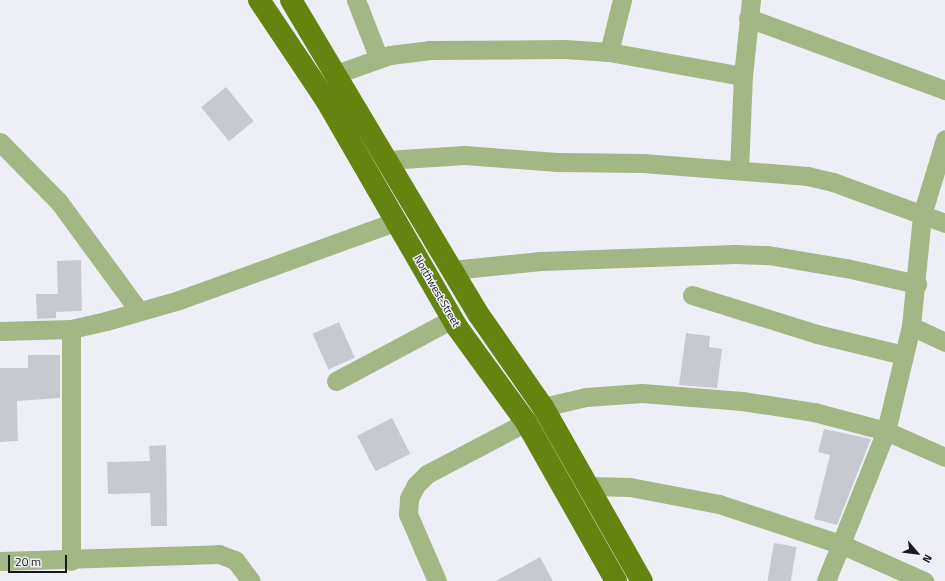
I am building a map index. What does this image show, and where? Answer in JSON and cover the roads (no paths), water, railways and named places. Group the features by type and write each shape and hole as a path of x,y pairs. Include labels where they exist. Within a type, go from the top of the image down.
{"main road":[{"name":"Northwest Street","path":"259,0 326,100 452,319 526,422 616,581"},
{"name":"Northwest Street","path":"291,0 452,270 543,407 590,486 642,581"}],"street":[{"path":"356,0 379,59"},
{"path":"609,52 622,0"},
{"path":"738,170 743,76 750,9 945,90"},
{"path":"336,74 379,59 429,50 565,49 609,52 743,76"},
{"path":"826,581 843,545 886,431 911,326 917,284 922,215 945,139"},
{"path":"0,142 59,202 139,311"},
{"path":"386,160 465,155 738,170 807,176 833,182 945,223"},
{"path":"0,331 71,329 179,300 397,221"},
{"path":"452,270 541,261 735,254 768,255 846,268 917,284"},
{"path":"692,295 817,334 904,355"},
{"path":"336,381 452,319"},
{"path":"911,326 945,342"},
{"path":"71,329 71,561"},
{"path":"543,407 586,397 642,393 675,395 814,412 886,431 945,457"},
{"path":"437,581 408,514 409,498 416,485 426,474 526,422"},
{"path":"590,486 637,488 719,504 843,545 924,581"},
{"path":"0,561 71,561 219,554 234,560 251,581"}]}
